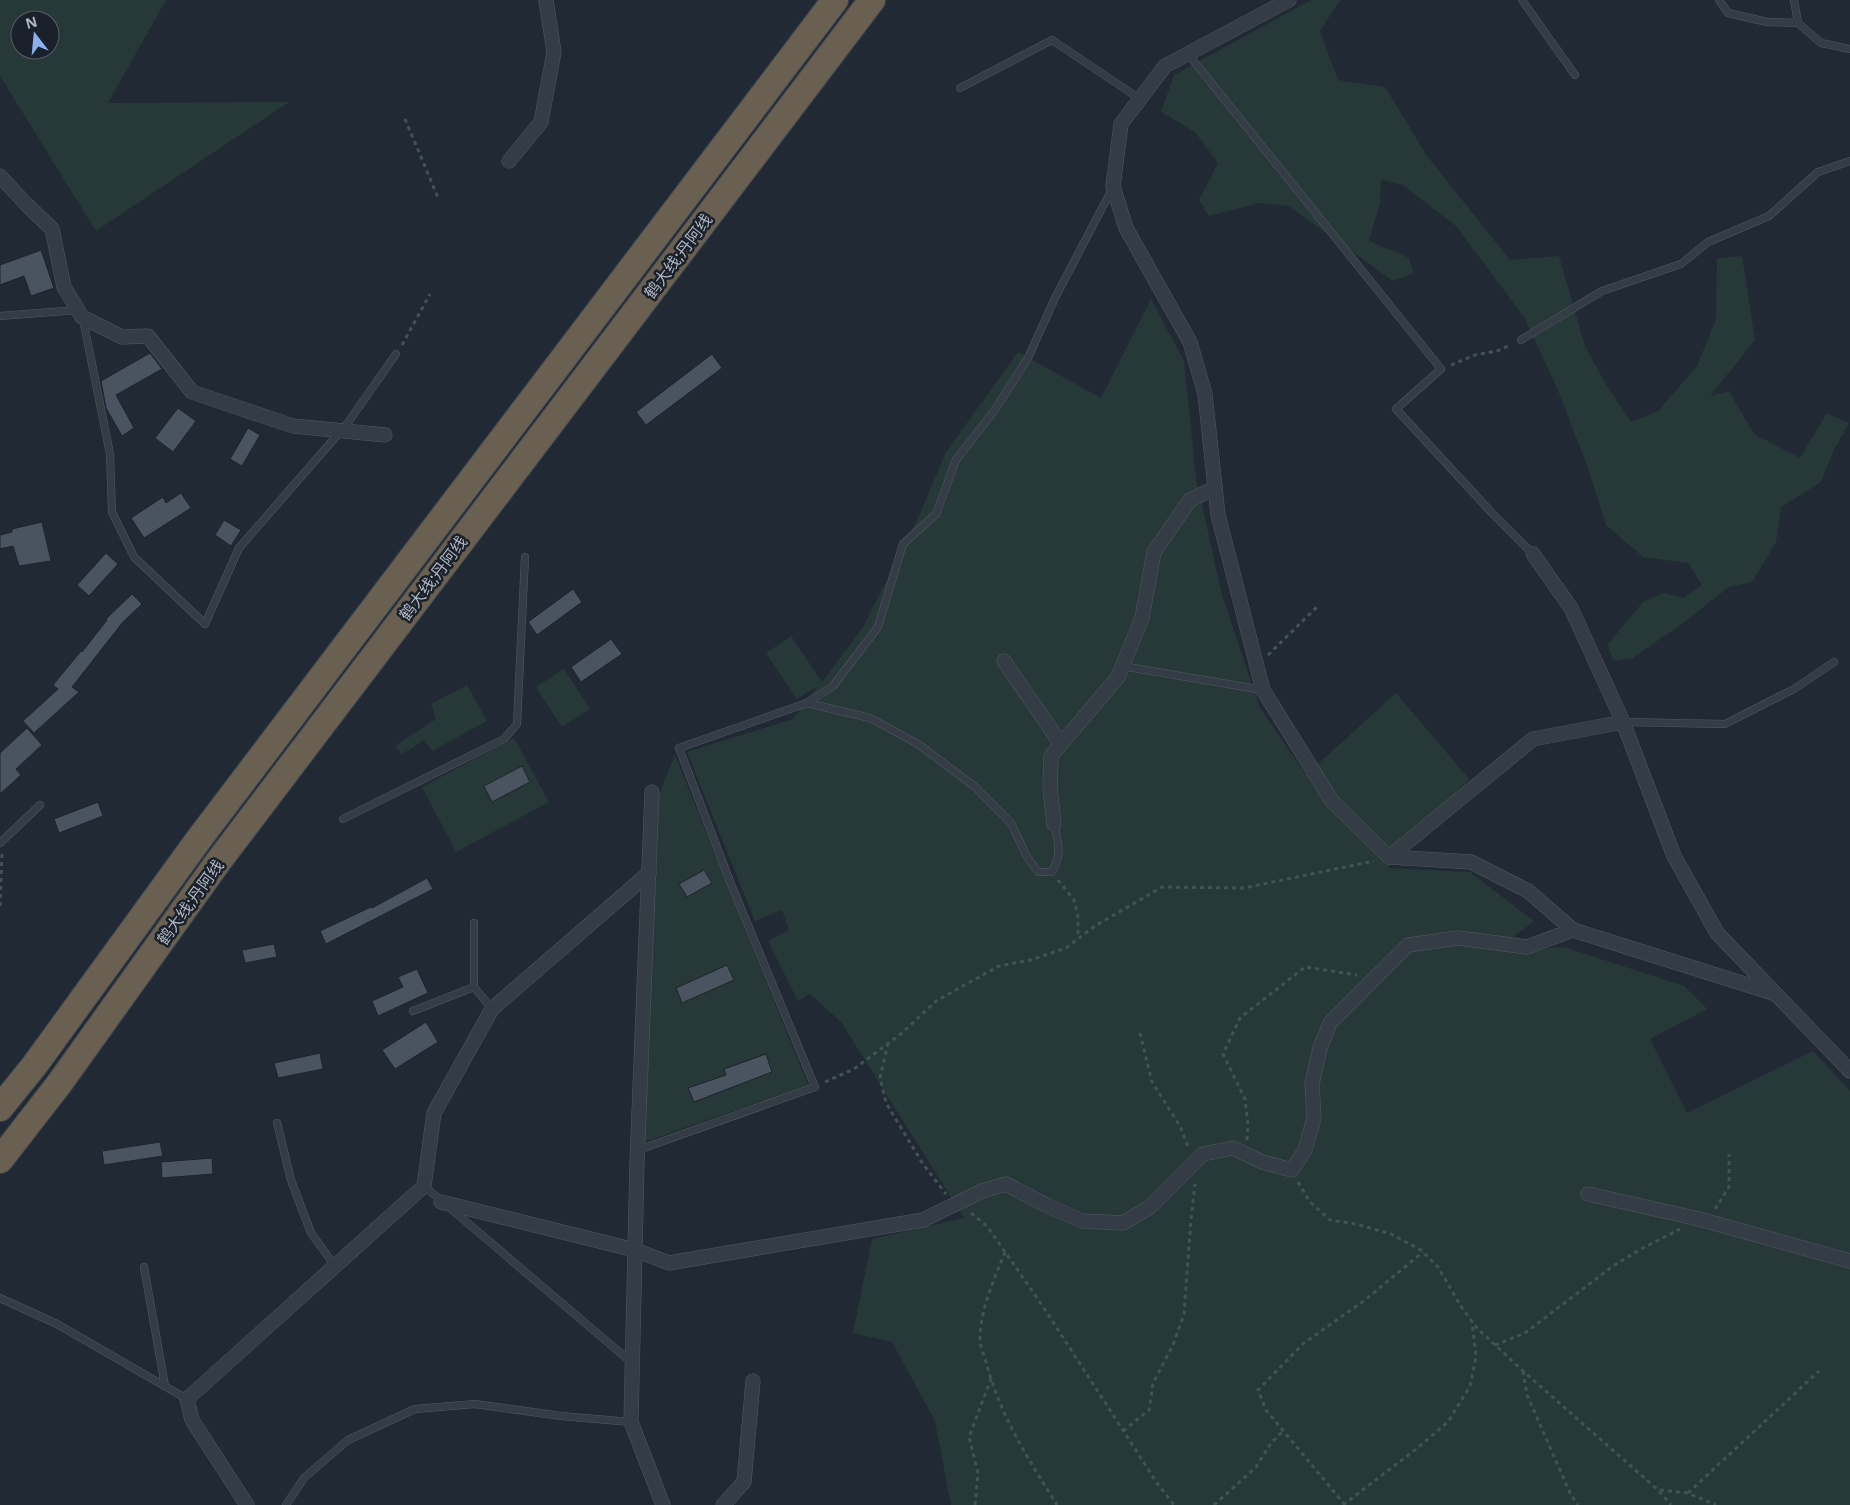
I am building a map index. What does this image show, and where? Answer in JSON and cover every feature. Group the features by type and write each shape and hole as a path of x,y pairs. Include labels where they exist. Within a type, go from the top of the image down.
{"highway":[{"name":"鹤大线;丹阿线","path":"0,1108 34,1066 205,831 835,0"},
{"name":"鹤大线;丹阿线","path":"0,1160 59,1084 218,862 872,0"}],"street":[{"path":"510,161 541,122 554,52 546,0"},
{"path":"1289,0 1165,66 1121,124 1113,186 1126,228 1190,342 1205,394 1218,514 1263,690 1332,801 1389,857 1470,862 1528,891 1573,930 1776,994"},
{"path":"0,176 52,229 64,287 80,314 122,337 148,336 192,392 293,426 385,436"},
{"path":"1054,824 1050,789 1051,756 1118,677 1142,618 1154,552 1190,500 1216,488"},
{"path":"1533,554 1572,608 1623,722 1674,856 1717,933 1850,1071"},
{"path":"1004,661 1061,744"},
{"path":"1389,857 1533,739 1623,722"},
{"path":"652,792 638,1150 631,1422 663,1505"},
{"path":"248,1505 192,1420 187,1399 424,1186 434,1112 492,1009 649,873"},
{"path":"441,1202 635,1250 669,1263 923,1220 959,1204 982,1191 1006,1184 1082,1221 1123,1223 1150,1207 1203,1154 1233,1148 1262,1162 1292,1170 1305,1150 1314,1118 1312,1084 1320,1048 1330,1023 1408,946 1458,938 1527,947 1573,930"},
{"path":"1588,1194 1699,1219 1850,1261"},
{"path":"723,1505 744,1482 752,1381"}],"lane":[{"path":"1522,0 1575,76"},
{"path":"1719,0 1728,13 1767,22 1798,23"},
{"path":"1794,0 1798,23 1821,43 1850,48"},
{"path":"960,88 1052,40 1140,99"},
{"path":"1188,54 1441,368 1396,409 1492,513 1533,554"},
{"path":"1521,340 1602,291 1681,264 1708,242 1769,216 1818,172 1850,161"},
{"path":"638,1150 815,1087 731,884 679,748 807,703 833,686 878,627 903,544 936,514 956,460 994,411 1028,358 1055,298 1113,186"},
{"path":"0,316 80,314 110,454 112,512 134,557 205,624 239,548 341,431 396,354"},
{"path":"343,819 504,739 517,724 525,557"},
{"path":"1623,722 1726,724 1794,689 1834,662"},
{"path":"1122,666 1263,690"},
{"path":"807,703 870,718 918,744 974,786 1011,823 1026,855 1038,872 1052,872 1059,859 1054,824"},
{"path":"1,842 40,804"},
{"path":"474,923 474,986 492,1009"},
{"path":"413,1011 474,986"},
{"path":"277,1123 291,1180 311,1233 335,1266"},
{"path":"424,1186 632,1363"},
{"path":"144,1267 165,1386"},
{"path":"0,1298 57,1324 187,1399"},
{"path":"286,1505 304,1478 348,1440 415,1409 475,1404 561,1416 631,1422"}],"path":[{"path":"405,119 438,200"},
{"path":"396,354 430,294"},
{"path":"1441,368 1475,355 1497,351 1521,340"},
{"path":"1257,666 1319,605"},
{"path":"0,906 1,842"},
{"path":"815,1087 854,1069 888,1043 936,1001 999,966 1031,960 1066,948 1096,926 1162,887 1244,888 1389,857"},
{"path":"1052,872 1074,900 1078,917 1078,938"},
{"path":"1246,1154 1248,1124 1245,1099 1223,1054 1240,1018 1305,967 1375,978"},
{"path":"1124,1431 1148,1410 1153,1383 1173,1345 1184,1314 1196,1176 1194,1163 1180,1126 1152,1082 1140,1033"},
{"path":"888,1043 880,1078 886,1103 924,1164 945,1193 988,1226 1044,1308 1157,1483 1174,1505"},
{"path":"1495,1345 1525,1333 1612,1266 1714,1212 1729,1186 1729,1154"},
{"path":"1292,1170 1310,1202 1330,1220 1356,1224 1392,1234 1423,1252 1438,1267 1462,1308 1472,1321 1495,1345 1659,1490 1671,1505"},
{"path":"1005,1252 986,1302 980,1341 990,1379 1020,1447 1057,1505"},
{"path":"1423,1252 1365,1300 1304,1343 1258,1390 1266,1410 1345,1505 1448,1422 1470,1386 1476,1356 1472,1321"},
{"path":"1523,1371 1527,1396 1571,1495 1578,1505"},
{"path":"1688,1493 1820,1371"},
{"path":"974,1505 978,1474 969,1437 990,1379"},
{"path":"1214,1505 1256,1467 1271,1444 1283,1431"},
{"path":"1659,1490 1688,1493 1716,1505"}],"shaded area":[{"path":"0,0 166,0 108,103 289,102 96,231 0,76"},
{"path":"1311,0 1340,0 1320,31 1338,80 1385,87 1427,156 1510,260 1559,256 1585,346 1604,381 1631,422 1658,411 1697,366 1716,319 1717,259 1742,256 1755,340 1710,396 1729,391 1754,434 1800,458 1827,413 1849,423 1834,450 1821,482 1781,507 1776,542 1752,582 1729,587 1687,620 1633,658 1613,661 1608,644 1643,602 1663,593 1683,598 1702,585 1688,563 1643,557 1606,525 1588,468 1557,388 1524,317 1456,226 1403,185 1381,180 1380,203 1369,241 1409,258 1414,273 1393,281 1289,206 1260,203 1209,216 1199,200 1218,163 1195,132 1161,112 1174,75"},
{"path":"1151,299 1184,361 1196,478 1222,595 1260,708 1306,775 1396,693 1469,779 1387,868 1470,872 1534,921 1495,951 1564,947 1684,986 1707,1009 1650,1039 1687,1113 1813,1051 1850,1091 1850,1505 951,1505 935,1421 892,1342 853,1333 872,1239 964,1218 841,1022 810,994 798,1001 768,941 789,930 782,910 755,921 687,752 793,719 818,686 797,699 766,653 791,636 822,682 863,627 919,516 946,452 1018,352 1101,398"},
{"path":"564,669 590,709 562,727 536,687"},
{"path":"467,685 487,721 432,751 424,740 402,754 395,746 436,719 431,704"},
{"path":"514,738 549,802 456,852 422,787"},
{"path":"675,755 808,1085 644,1142 659,794"}],"building":[{"path":"41,250 54,288 31,296 24,276 0,285 0,265"},
{"path":"150,353 162,369 116,395 134,428 122,436 106,408 101,381"},
{"path":"712,354 722,368 646,425 636,412"},
{"path":"178,408 196,421 173,452 155,438"},
{"path":"248,428 260,435 242,466 230,459"},
{"path":"181,493 191,508 144,538 131,518 163,497 166,503"},
{"path":"224,520 241,530 231,546 215,535"},
{"path":"42,522 51,561 19,566 13,546 0,549 0,535 12,532 12,529"},
{"path":"106,553 118,564 89,596 77,585"},
{"path":"573,589 582,602 537,635 528,622"},
{"path":"132,594 142,604 123,622 72,687 79,692 34,733 23,721 58,689 53,685 82,652 106,619"},
{"path":"611,639 622,654 581,682 571,667"},
{"path":"27,728 42,745 16,769 21,775 0,794 0,753"},
{"path":"522,766 530,782 492,802 484,786"},
{"path":"98,802 103,816 59,833 54,819"},
{"path":"704,870 712,883 687,897 679,884"},
{"path":"427,878 433,889 326,944 320,931 372,908"},
{"path":"274,944 277,957 245,963 242,950"},
{"path":"727,965 734,980 682,1003 676,988"},
{"path":"417,969 428,993 378,1016 372,1001 403,987 398,977"},
{"path":"426,1022 438,1042 395,1069 382,1050"},
{"path":"320,1053 323,1069 278,1078 274,1063"},
{"path":"766,1054 772,1072 694,1102 688,1088 726,1075 724,1069"},
{"path":"160,1142 163,1156 104,1165 102,1151"},
{"path":"212,1158 213,1174 162,1178 161,1162"}]}
